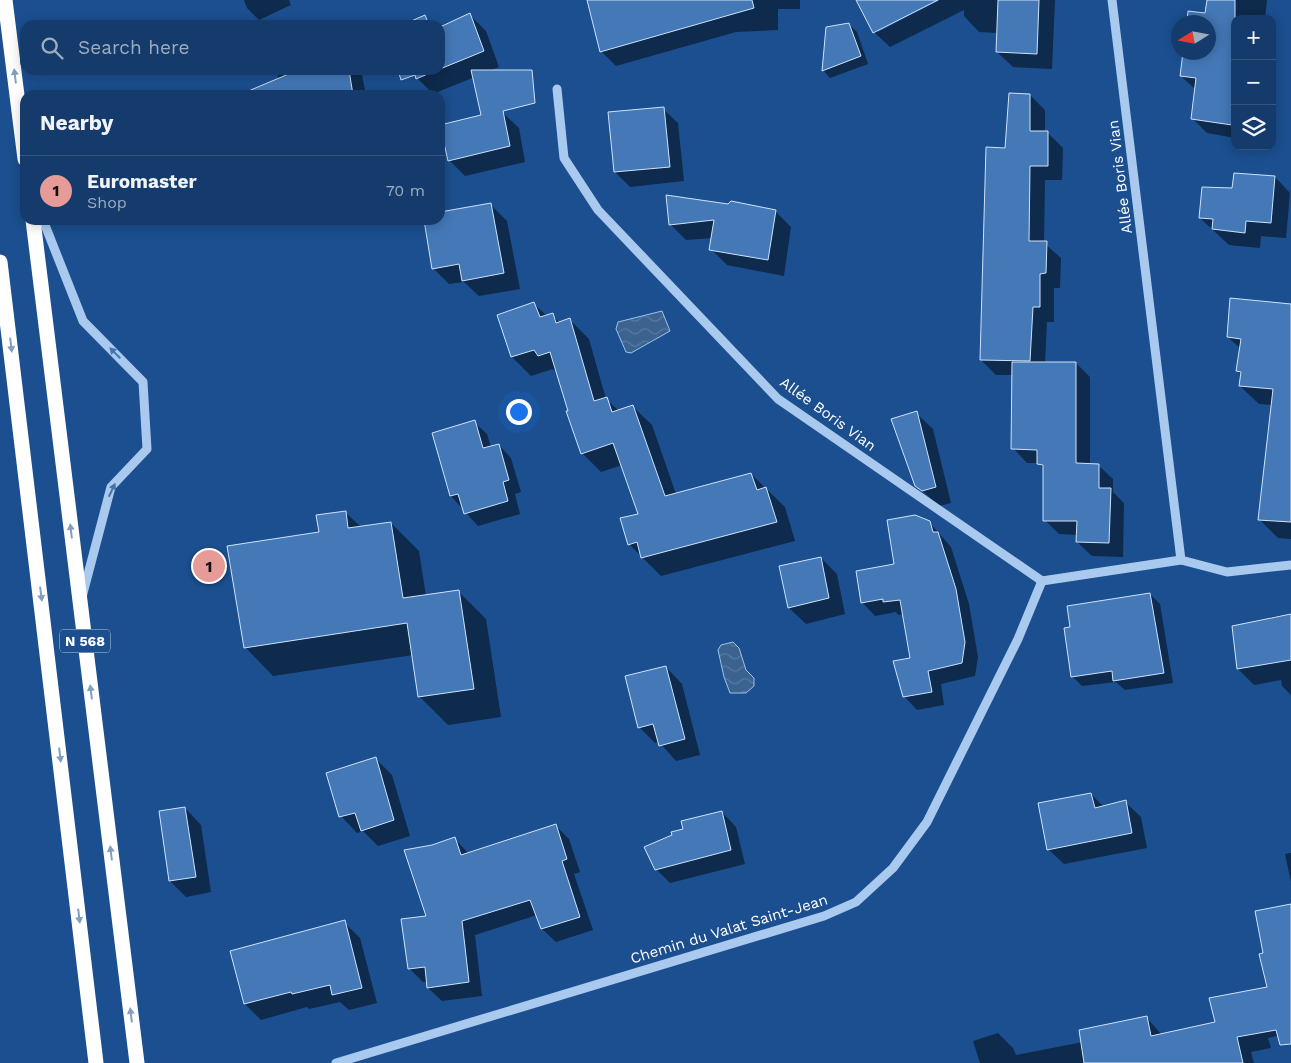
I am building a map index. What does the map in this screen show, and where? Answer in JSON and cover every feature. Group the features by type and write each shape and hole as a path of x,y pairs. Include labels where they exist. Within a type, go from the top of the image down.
{"highway":[{"path":"5,0 20,119"},
{"name":"N 568","path":"34,225 137,1063"},
{"name":"N 568","path":"0,262 96,1063"}],"street":[{"name":"Allée Boris Vian","path":"1112,0 1181,560"},
{"name":"Allée Boris Vian","path":"557,88 564,158 598,210 778,399 1042,581"},
{"path":"45,225 83,321 143,382 147,449 111,486 80,604"},
{"path":"1042,581 1181,560 1227,572 1291,565"},
{"name":"Chemin du Valat Saint-Jean","path":"336,1063 824,916 856,902 893,868 927,822 1018,639 1042,581"}],"water":[{"path":"662,311 670,331 631,353 626,352 616,329 618,322"},
{"path":"733,642 739,648 746,670 754,678 754,686 746,693 730,693 724,677 718,650 721,645"}],"building":[{"path":"587,0 752,0 754,8 600,52"},
{"path":"856,0 938,0 873,33"},
{"path":"998,0 1039,0 1037,54 996,52"},
{"path":"1207,0 1235,0 1235,15 1231,15 1231,125 1191,119 1196,78 1180,76 1182,60 1216,60 1216,15 1188,15 1188,11 1205,13"},
{"path":"470,13 484,51 445,67 445,25"},
{"path":"425,15 427,20 414,20"},
{"path":"849,23 861,56 822,71 826,27"},
{"path":"471,70 532,70 535,103 503,111 510,146 448,161 445,148 445,124 481,115"},
{"path":"286,75 350,75 352,90 251,90"},
{"path":"400,75 415,75 401,80"},
{"path":"415,75 425,75 416,79"},
{"path":"1009,93 1030,94 1030,131 1048,131 1048,166 1030,166 1029,241 1047,241 1046,273 1040,274 1040,307 1033,307 1030,361 980,360 986,147 1005,148"},
{"path":"664,107 670,167 614,172 608,112"},
{"path":"1234,173 1275,176 1271,223 1246,221 1245,233 1212,229 1213,219 1199,218 1202,187 1232,188"},
{"path":"666,195 728,204 731,201 776,210 768,260 709,250 714,220 669,225"},
{"path":"491,203 504,273 462,281 459,264 432,269 425,225 445,225 445,211"},
{"path":"1230,298 1291,304 1291,522 1258,520 1273,389 1239,386 1241,372 1236,371 1241,339 1227,337"},
{"path":"534,302 540,317 553,313 556,323 570,318 594,401 607,397 612,412 633,405 665,496 751,473 757,490 766,487 777,522 641,558 637,542 628,545 620,518 638,514 613,443 581,454 566,411 568,411 550,352 538,356 534,350 511,357 497,315"},
{"path":"1012,362 1076,362 1076,463 1099,464 1099,488 1111,488 1109,543 1076,542 1077,521 1043,521 1043,465 1037,464 1037,450 1011,449"},
{"path":"917,411 936,487 922,491 915,486 891,419"},
{"path":"475,420 483,448 499,444 509,480 503,482 508,501 464,514 458,494 450,496 432,433"},
{"path":"346,511 348,528 391,522 403,598 459,590 474,689 418,697 407,623 244,648 227,546 319,532 316,515"},
{"path":"915,515 930,521 933,532 938,532 956,589 965,642 962,663 928,671 932,692 903,697 893,661 910,658 900,600 883,602 883,599 861,603 856,571 894,564 887,520"},
{"path":"821,557 829,598 788,608 779,566"},
{"path":"1150,593 1164,673 1113,681 1112,671 1071,677 1064,628 1070,627 1067,606"},
{"path":"1291,614 1291,660 1237,669 1232,626"},
{"path":"666,666 685,739 659,746 653,724 638,728 625,676"},
{"path":"376,757 394,820 361,831 355,813 339,817 326,773"},
{"path":"1091,793 1095,808 1126,800 1132,833 1047,850 1038,803"},
{"path":"185,807 196,877 169,881 159,811"},
{"path":"722,811 731,850 655,870 644,847 672,835 671,832 683,829 681,821"},
{"path":"556,824 567,859 562,861 580,917 541,929 530,900 462,921 469,982 427,988 425,967 408,969 401,919 426,916 404,850 432,845 455,837 461,855"},
{"path":"1291,904 1291,1044 1280,1045 1276,1030 1237,1037 1243,1063 1084,1063 1079,1030 1147,1016 1151,1036 1215,1022 1209,998 1267,987 1259,954 1263,953 1255,911"},
{"path":"345,920 362,988 332,995 330,985 292,994 291,992 244,1004 230,951"}],"place":[{"name":"Euromaster","path":"209,566"}]}
